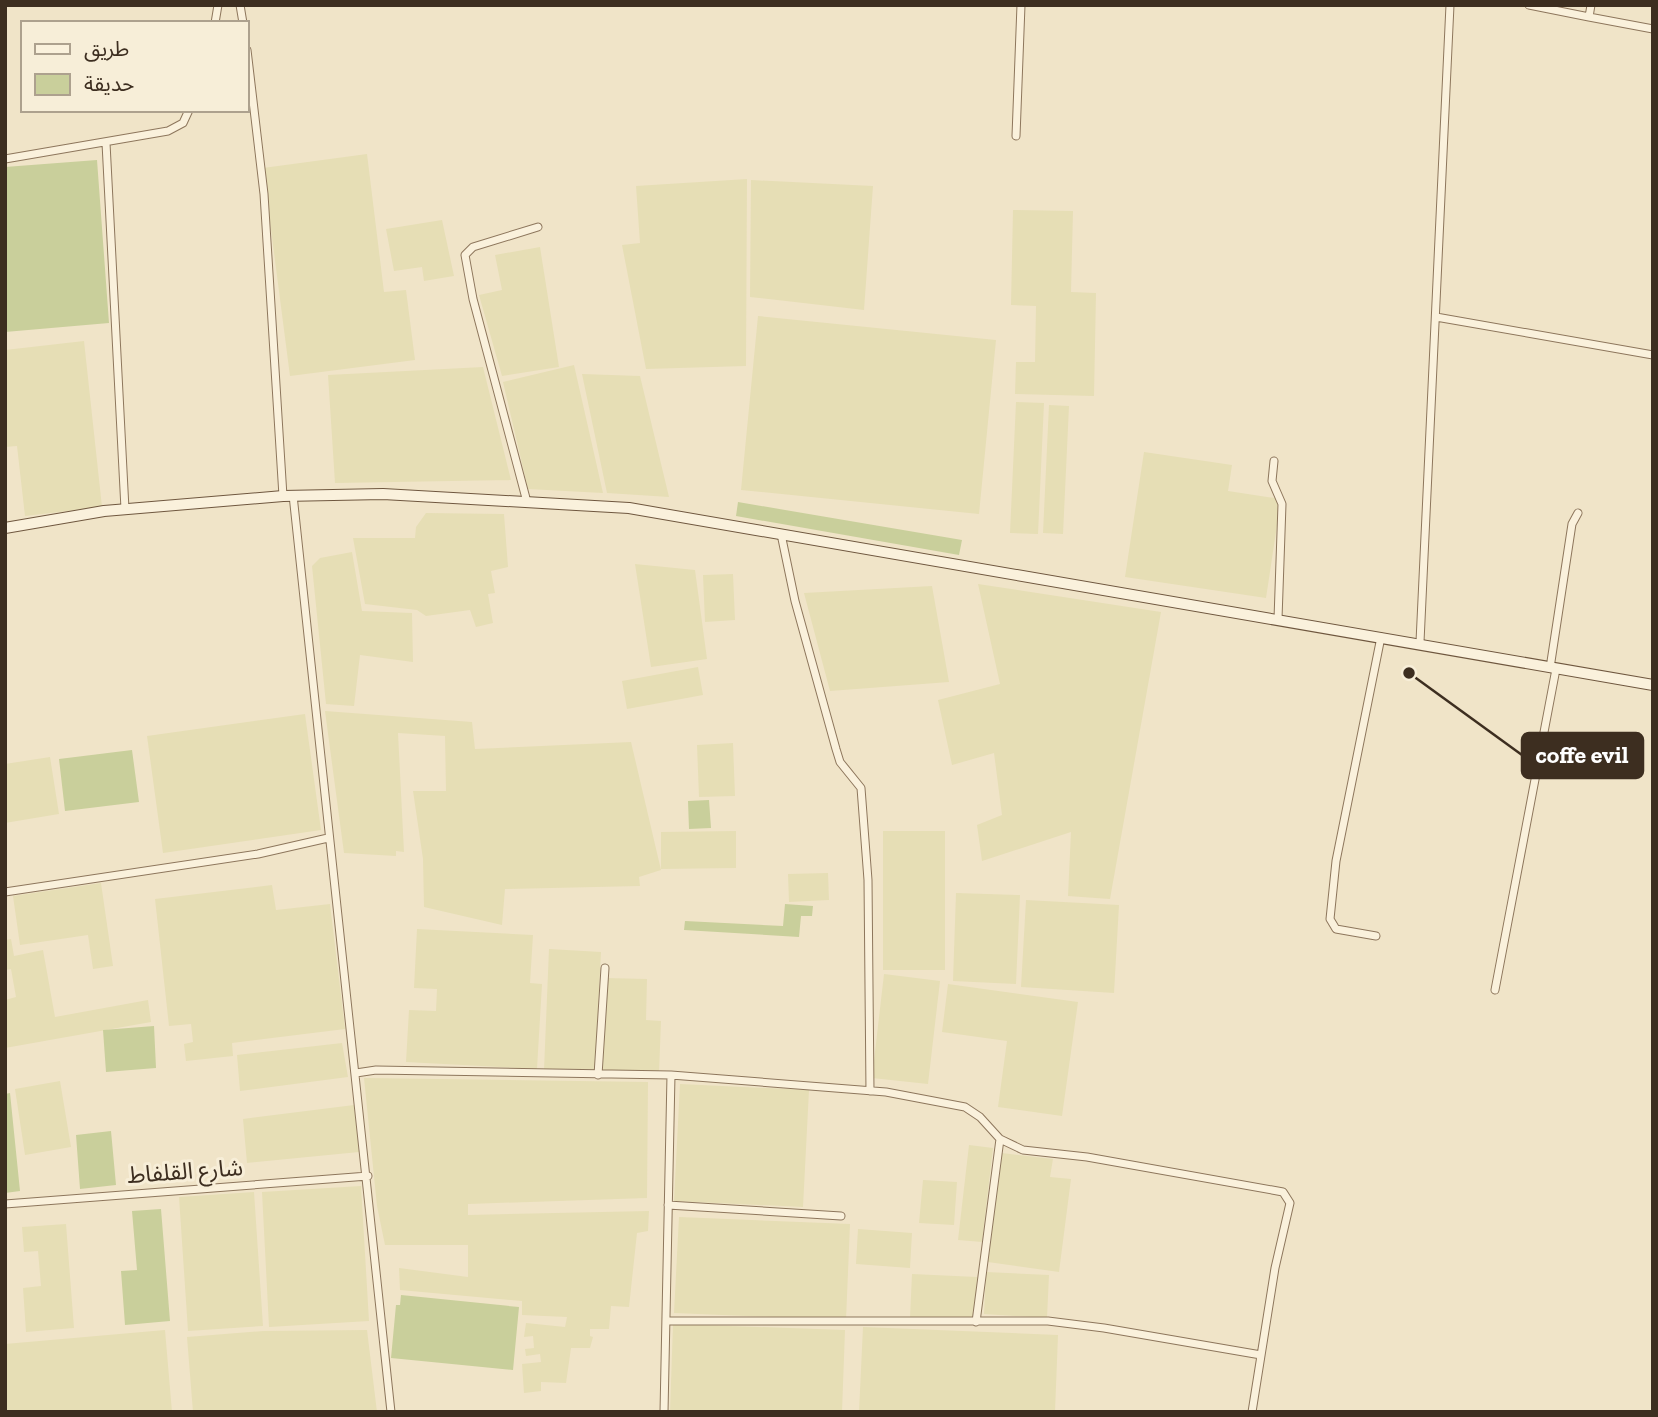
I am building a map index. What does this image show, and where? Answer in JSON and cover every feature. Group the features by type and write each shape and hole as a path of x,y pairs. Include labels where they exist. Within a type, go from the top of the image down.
{"street":[{"path":"1016,135 1021,5"},
{"path":"1420,642 1450,5"},
{"path":"1529,5 1653,30"},
{"path":"1589,17 1591,5"},
{"path":"248,58 264,194 288,496 368,1177 391,1412"},
{"path":"5,159 177,129 188,112"},
{"path":"106,143 125,509"},
{"path":"527,502 472,299 465,255 473,247 538,227"},
{"path":"1436,317 1653,355"},
{"path":"1275,461 1272,481 1282,504 1278,619"},
{"path":"5,528 125,509 288,496 383,494 674,513 781,534 1420,642 1653,685"},
{"path":"1494,990 1553,668 1572,524 1578,513"},
{"path":"781,534 795,601 840,762 861,788 868,880 870,1091"},
{"path":"1376,936 1336,929 1330,919 1336,861 1381,637"},
{"path":"5,892 258,854 328,838"},
{"path":"598,1075 605,968"},
{"path":"356,1073 376,1070 671,1075 870,1091 965,1107 976,1113 1000,1139 1023,1150 1087,1157 1285,1194 1290,1203 1275,1268 1252,1412"},
{"path":"664,1412 671,1075"},
{"path":"976,1322 1000,1139"},
{"name":"شارع القلفاط","path":"5,1204 368,1177"},
{"path":"668,1205 841,1216"},
{"path":"667,1321 1048,1321 1261,1355"}],"shaded area":[{"path":"367,154 384,292 406,290 415,360 290,376 263,168"},
{"path":"747,179 746,366 646,369 622,245 640,243 636,186"},
{"path":"751,180 873,186 864,310 750,297"},
{"path":"1013,210 1073,211 1071,292 1096,293 1094,396 1015,394 1016,362 1035,362 1036,306 1011,305"},
{"path":"442,220 454,276 424,281 422,267 394,271 386,229"},
{"path":"540,247 559,367 502,376 479,295 502,290 495,255"},
{"path":"758,316 996,340 979,514 741,490"},
{"path":"84,341 102,507 25,516 17,446 5,447 5,350"},
{"path":"574,365 603,493 528,489 503,382"},
{"path":"483,367 511,480 335,483 328,375"},
{"path":"582,374 640,376 669,497 607,493"},
{"path":"1016,402 1044,403 1038,534 1010,533"},
{"path":"1049,405 1069,406 1063,534 1043,533"},
{"path":"1144,452 1232,465 1228,491 1281,499 1266,598 1125,577"},
{"path":"426,513 504,514 508,567 491,571 495,593 488,594 493,623 476,627 470,610 426,616 417,610 365,604 353,538 415,538 416,527"},
{"path":"352,552 362,611 412,613 413,662 360,655 354,706 326,704 312,566 320,558"},
{"path":"635,564 695,570 707,659 651,667"},
{"path":"733,574 735,620 705,622 703,575"},
{"path":"978,584 1161,612 1110,899 1068,896 1071,832 982,861 977,825 1002,815 994,753 952,765 938,700 1000,684"},
{"path":"932,586 949,682 830,691 804,593"},
{"path":"698,667 703,695 627,709 622,681"},
{"path":"325,711 472,722 475,749 631,742 661,870 639,877 640,886 505,889 502,925 424,907 423,859 413,791 446,791 445,736 398,733 404,852 396,851 396,856 344,853"},
{"path":"305,714 321,830 163,853 147,736"},
{"path":"733,743 735,796 699,797 697,745"},
{"path":"50,757 59,814 5,823 5,764"},
{"path":"736,831 736,868 661,869 661,832"},
{"path":"883,831 945,831 945,970 883,970"},
{"path":"828,873 829,900 789,902 788,874"},
{"path":"101,883 113,966 93,969 88,935 20,945 13,896"},
{"path":"272,885 276,910 330,904 345,1029 232,1043 233,1056 186,1061 184,1044 193,1042 191,1024 169,1026 155,899"},
{"path":"956,893 1020,895 1016,984 953,981"},
{"path":"1026,900 1119,905 1114,993 1021,987"},
{"path":"417,929 533,935 530,983 542,984 537,1069 406,1062 409,1010 436,1011 437,989 414,988"},
{"path":"11,939 14,956 43,950 55,1017 148,1000 151,1022 5,1048 5,1000 16,997 11,969 5,970 5,940"},
{"path":"549,949 601,952 595,1072 544,1070"},
{"path":"884,974 940,981 928,1084 872,1078"},
{"path":"605,978 647,979 646,1020 661,1021 659,1073 602,1071"},
{"path":"948,984 1078,1002 1062,1116 998,1107 1007,1041 942,1032"},
{"path":"342,1043 348,1077 240,1091 237,1055"},
{"path":"364,1078 648,1082 647,1198 468,1204 468,1215 649,1211 648,1231 637,1233 629,1307 611,1306 609,1329 590,1329 590,1336 593,1337 590,1348 571,1348 566,1383 541,1382 541,1391 524,1393 522,1364 541,1362 540,1354 526,1356 525,1349 534,1348 533,1336 524,1337 526,1323 565,1327 567,1317 522,1315 522,1301 400,1290 399,1268 468,1277 468,1245 385,1245 377,1206"},
{"path":"60,1081 71,1147 25,1155 15,1089"},
{"path":"680,1084 809,1090 803,1207 674,1201"},
{"path":"354,1105 359,1152 247,1163 243,1119"},
{"path":"969,1145 993,1148 982,1242 958,1240"},
{"path":"1002,1153 1053,1159 1050,1177 1071,1179 1059,1272 988,1262"},
{"path":"923,1180 957,1182 954,1225 919,1223"},
{"path":"361,1186 369,1321 269,1327 262,1192"},
{"path":"254,1192 263,1326 188,1331 179,1197"},
{"path":"679,1217 850,1224 846,1320 674,1313"},
{"path":"66,1224 74,1328 26,1332 23,1288 41,1286 38,1251 24,1252 22,1227"},
{"path":"858,1229 912,1233 910,1268 856,1264"},
{"path":"986,1272 1049,1275 1047,1318 984,1314"},
{"path":"912,1274 977,1277 975,1321 910,1318"},
{"path":"673,1324 845,1330 842,1412 670,1412"},
{"path":"863,1327 1058,1335 1055,1412 859,1412"},
{"path":"165,1330 172,1412 5,1412 5,1344"},
{"path":"367,1330 377,1412 193,1412 187,1337 264,1331"}],"green space":[{"path":"97,160 109,323 5,332 5,167"},
{"path":"738,502 962,540 959,555 736,516"},
{"path":"132,750 139,802 65,811 59,759"},
{"path":"709,800 711,828 689,829 688,801"},
{"path":"785,904 813,906 812,916 801,916 799,937 684,930 685,921 783,926"},
{"path":"154,1026 156,1068 106,1072 103,1030"},
{"path":"10,1093 20,1191 5,1193 5,1094"},
{"path":"111,1131 116,1185 80,1189 76,1135"},
{"path":"161,1209 170,1321 125,1325 121,1271 137,1270 132,1211"},
{"path":"401,1295 519,1307 513,1370 391,1358 396,1305 400,1305"}],"place":[{"name":"coffe evil","path":"1409,673"}]}
